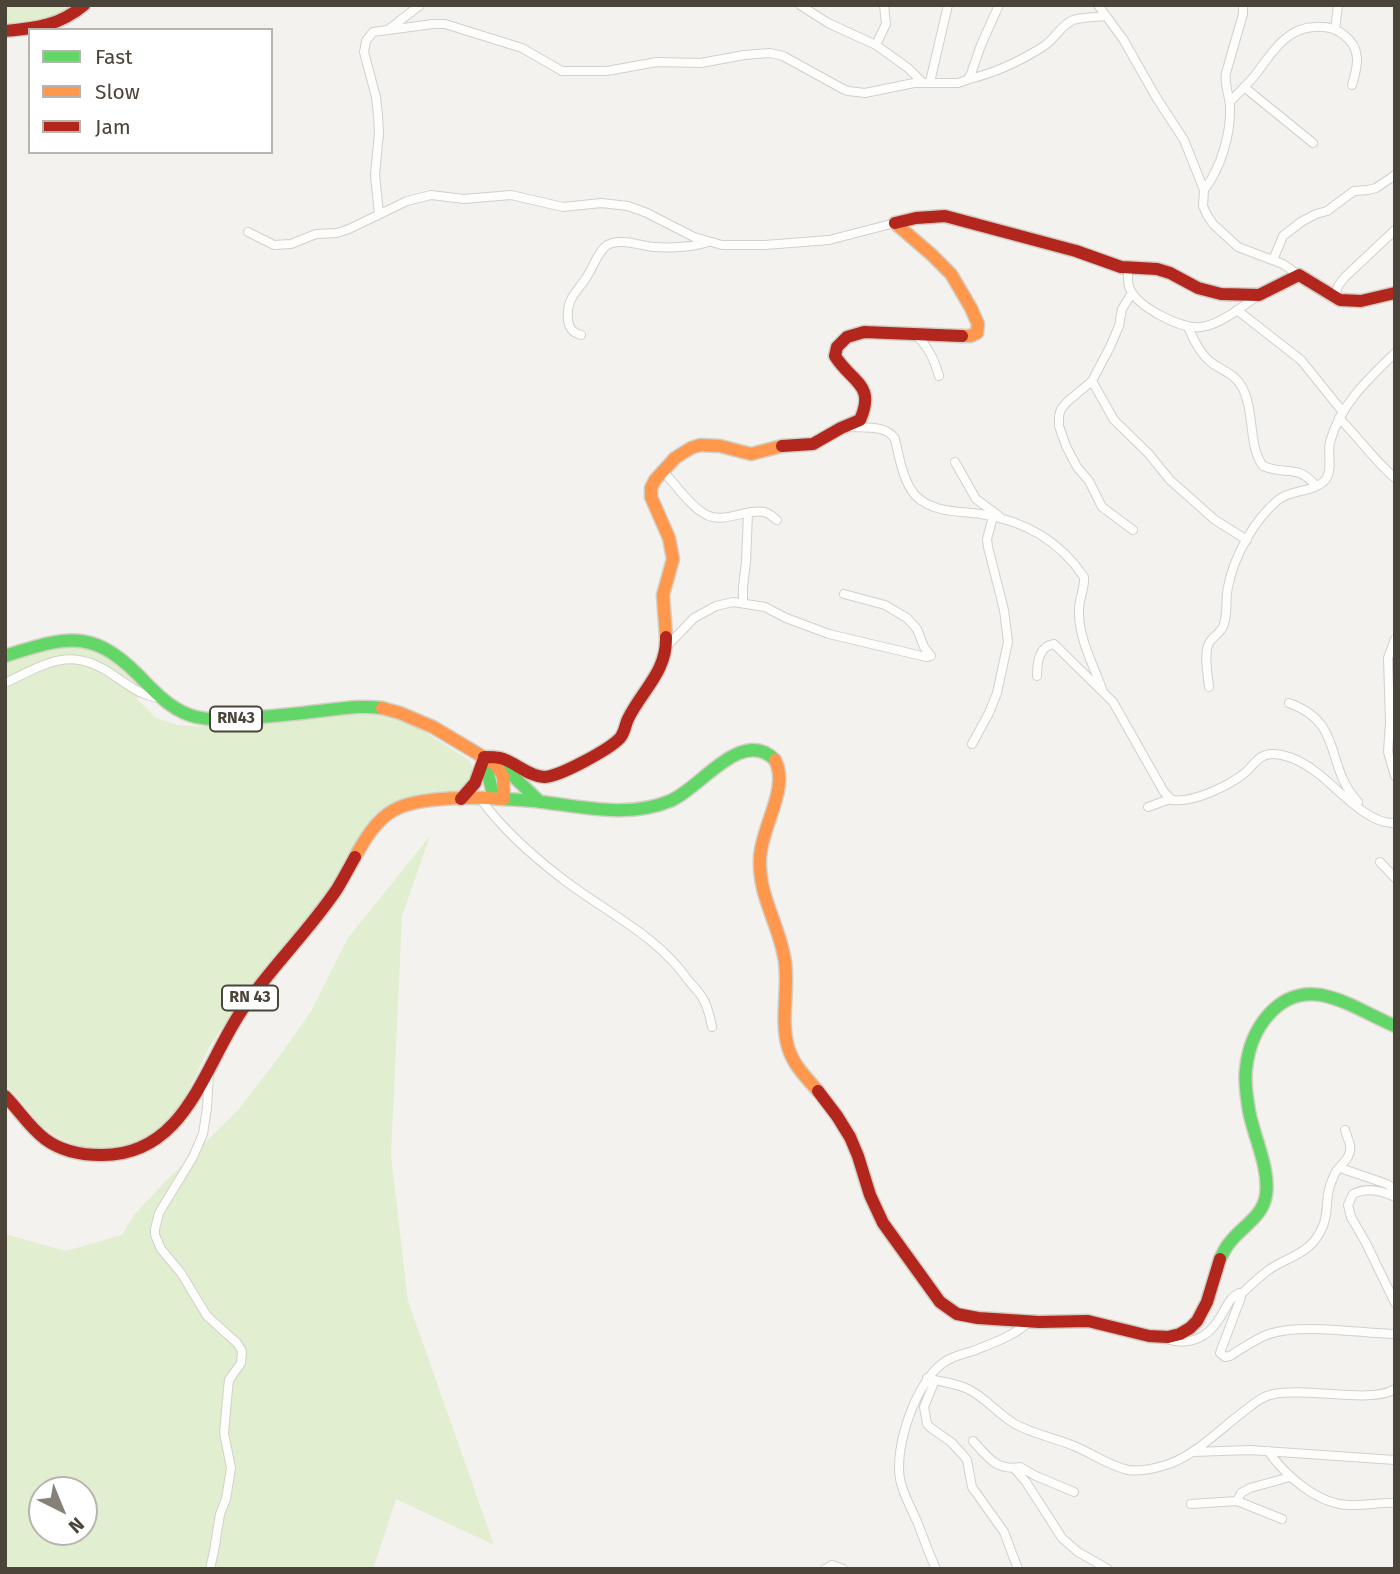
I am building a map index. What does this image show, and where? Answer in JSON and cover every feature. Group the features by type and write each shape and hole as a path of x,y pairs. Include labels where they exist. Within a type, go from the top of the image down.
{"main road":[{"path":"32,28 62,22 84,5"},
{"path":"5,31 28,28"},
{"path":"895,223 945,216 1076,251 1109,264 1157,269 1208,292 1221,294 1259,295 1299,275 1340,300 1366,301 1395,293"},
{"path":"484,759 499,758 539,777 551,777 567,771 612,745 624,733 629,718 664,661 667,646 663,597 673,549 650,491 653,482 663,471 685,452 701,444 716,444 752,454 780,446 813,443 860,420 865,392 860,383 837,361 835,351 847,337 864,332 916,335 977,333 978,327 968,301 951,274 895,223"},
{"name":"RN43","path":"5,656 60,640 85,640 109,650 162,699 179,711 196,717 268,717 362,706 383,708 423,721 484,759"},
{"path":"499,798 605,810 649,809 671,802 690,791 721,764 741,752 757,750 775,759 781,772 780,788 765,829 760,867 763,892 786,963 785,1029 789,1051 799,1069 846,1128 877,1212 890,1234 936,1297 951,1311 959,1314 991,1319 1093,1321 1164,1338 1186,1331 1195,1324 1206,1307 1223,1252 1234,1237 1248,1226 1266,1198 1266,1182 1245,1090 1245,1064 1255,1035 1268,1015 1291,997 1304,994 1321,995 1395,1026"},
{"path":"484,759 498,765 515,778 540,802"},
{"path":"484,759 499,798"},
{"path":"461,799 475,782 484,759"},
{"path":"498,765 505,778 499,798"},
{"name":"RN 43","path":"5,1096 39,1135 66,1150 98,1156 124,1154 144,1148 159,1139 176,1123 196,1096 223,1042 252,996 336,889 372,830 384,816 398,807 413,803 479,797 499,798"}],"street":[{"path":"388,30 420,5"},
{"path":"800,5 828,23 876,45 927,82"},
{"path":"876,45 886,24 884,5"},
{"path":"927,82 948,5"},
{"path":"967,80 999,5"},
{"path":"1098,5 1132,52 1156,97 1179,130 1192,156 1204,190 1203,206 1213,224 1238,247 1283,264 1299,275"},
{"path":"1204,190 1215,174 1227,133 1230,102 1225,80 1243,14 1243,5"},
{"path":"1335,30 1338,5"},
{"path":"379,214 375,175 380,133 376,97 364,52 364,45 373,32 445,24 522,48 557,68 568,71 607,71 657,62 708,63 744,55 770,53 783,56 848,91 865,93 927,82 958,83 1002,68 1031,53 1053,39 1073,20 1106,16"},
{"path":"1230,102 1273,50 1290,34 1308,27 1326,26 1342,33 1352,42 1358,55 1352,85"},
{"path":"1244,87 1312,143"},
{"path":"1273,260 1283,236 1301,222 1327,211 1354,191 1376,188 1395,175"},
{"path":"248,232 274,245 282,246 316,234 337,233 349,229 407,201 430,195 464,199 511,195 563,207 610,203 628,206 686,234 722,245 829,240 895,223"},
{"path":"1335,298 1340,282 1395,230"},
{"path":"581,335 574,333 569,327 568,303 604,247 611,243 678,247 708,242"},
{"path":"1128,267 1128,283 1132,293 1144,305 1188,327 1212,324 1259,295"},
{"path":"1132,293 1122,309 1119,326 1092,381 1061,409 1059,416 1062,435 1077,467 1102,507 1133,530"},
{"path":"1237,310 1301,360 1357,436 1395,478"},
{"path":"1188,327 1204,355 1233,375 1243,388 1251,414 1255,449 1263,466 1301,472 1316,486"},
{"path":"916,335 927,346 939,376"},
{"path":"1209,687 1209,644 1224,624 1227,589 1236,561 1247,540 1278,500 1324,481 1329,473 1330,442 1341,415 1365,383 1395,353"},
{"path":"1092,381 1114,420 1148,453 1170,480 1215,520 1247,540"},
{"path":"844,427 877,428 891,433 907,482 915,495 927,504 940,509 1006,520 1032,530 1051,540 1075,564 1084,577 1079,607 1081,626 1102,692"},
{"path":"955,462 976,499 1006,520"},
{"path":"663,471 706,515 732,517 761,511 778,520"},
{"path":"743,603 748,513"},
{"path":"972,744 984,725 997,693 1008,642 1004,610 987,539 993,517"},
{"path":"667,646 688,623 704,612 724,603 743,603 772,610 829,634 931,656 924,647 918,629 907,618 885,606 844,594"},
{"path":"1395,639 1388,658 1388,752 1395,776"},
{"path":"1037,676 1041,652 1053,643 1113,702 1170,799 1188,799 1224,786 1246,772 1260,757 1274,754 1293,759 1313,769 1369,815 1383,822 1395,823"},
{"path":"5,682 52,663 73,658 102,668 146,696 162,699"},
{"path":"1289,703 1309,712 1321,723 1345,786 1369,815"},
{"path":"479,797 508,831 556,873 666,953 702,997 712,1027"},
{"path":"1148,807 1170,799"},
{"path":"1380,862 1395,878"},
{"path":"209,1070 203,1134 193,1157 159,1213 155,1236 161,1249 186,1279 207,1316 237,1343 242,1351 241,1363 229,1380 224,1439 231,1468 210,1569"},
{"path":"1164,1338 1187,1343 1199,1338 1215,1326 1232,1297 1241,1294 1268,1270 1307,1249 1323,1226 1328,1208 1329,1188 1336,1171 1345,1163 1351,1147 1345,1130"},
{"path":"1340,1168 1387,1184 1395,1190"},
{"path":"1395,1197 1367,1190 1353,1194 1348,1205 1351,1217 1395,1303"},
{"path":"1241,1294 1220,1353 1225,1357 1265,1335 1284,1330 1395,1334"},
{"path":"936,1569 900,1479 900,1454 913,1406 944,1362 998,1341 1030,1321"},
{"path":"931,1379 967,1388 1008,1420 1023,1428 1070,1444 1114,1465 1142,1471 1169,1464 1193,1452 1254,1403 1271,1394 1291,1391 1376,1395 1395,1389"},
{"path":"931,1379 924,1407 927,1424 951,1442 967,1460 972,1487 1004,1532 1018,1569"},
{"path":"973,1441 995,1464 1020,1467 1074,1492"},
{"path":"1193,1452 1268,1451 1395,1460"},
{"path":"1268,1451 1290,1477 1319,1496 1349,1505 1395,1503"},
{"path":"1014,1468 1062,1538 1078,1552 1108,1569"},
{"path":"1237,1501 1241,1493 1250,1488 1290,1477"},
{"path":"1191,1504 1237,1501 1282,1519"},
{"path":"825,1569 832,1565 843,1569"}],"green space":[{"path":"5,5 74,5 50,18 5,24"},
{"path":"78,646 99,653 117,665 145,692 137,699 156,718 178,725 227,728 350,715 379,715 409,722 469,760 475,771 460,790 443,796 416,797 398,802 372,825 311,914 224,1024 206,1053 182,1103 165,1125 154,1134 131,1145 105,1149 82,1147 51,1133 5,1086 5,663 54,647"},
{"path":"430,836 402,916 391,1156 408,1301 494,1545 396,1499 373,1569 5,1569 5,1234 66,1251 122,1235 134,1215 238,1110 312,1010 348,938"}],"traffic: fast":[{"path":"5,656 49,643 82,641 98,645 130,667 170,704 182,712 202,718 226,719 350,708 382,708"},
{"path":"504,799 606,810 639,809 670,801 735,755 749,750 762,752 775,760"},
{"path":"484,758 494,798"},
{"path":"500,767 540,802"},
{"path":"1220,1259 1229,1243 1257,1215 1266,1195 1266,1175 1249,1111 1245,1080 1253,1040 1268,1015 1291,998 1321,995 1350,1004 1395,1026"}],"traffic: slow":[{"path":"895,223 951,274 978,324 977,333 962,336"},
{"path":"666,637 663,595 673,559 669,538 651,497 655,480 675,458 700,445 720,446 751,454 782,446"},
{"path":"355,857 376,825 388,814 405,805 448,798 504,799 503,776 495,764 433,727 382,708"},
{"path":"775,760 779,783 762,846 760,872 785,962 785,1026 788,1047 797,1065 818,1091"}],"traffic: jam":[{"path":"29,28 56,22 84,5"},
{"path":"5,31 28,28"},
{"path":"895,223 945,216 1076,251 1121,267 1157,269 1198,288 1221,294 1259,295 1299,275 1340,300 1361,301 1395,293"},
{"path":"782,446 813,444 860,420 864,408 864,391 835,356 837,347 847,337 864,332 962,336"},
{"path":"484,757 506,760 532,774 544,777 572,768 606,749 622,736 628,719 658,671 666,637"},
{"path":"461,799 475,783 483,761"},
{"path":"5,1096 39,1134 58,1147 72,1152 101,1155 130,1151 154,1140 173,1124 190,1103 244,1007 326,904 355,857"},
{"path":"818,1091 850,1137 870,1195 883,1223 940,1302 957,1314 1039,1322 1088,1321 1149,1336 1168,1337 1180,1334 1197,1321 1207,1302 1220,1259"}]}
